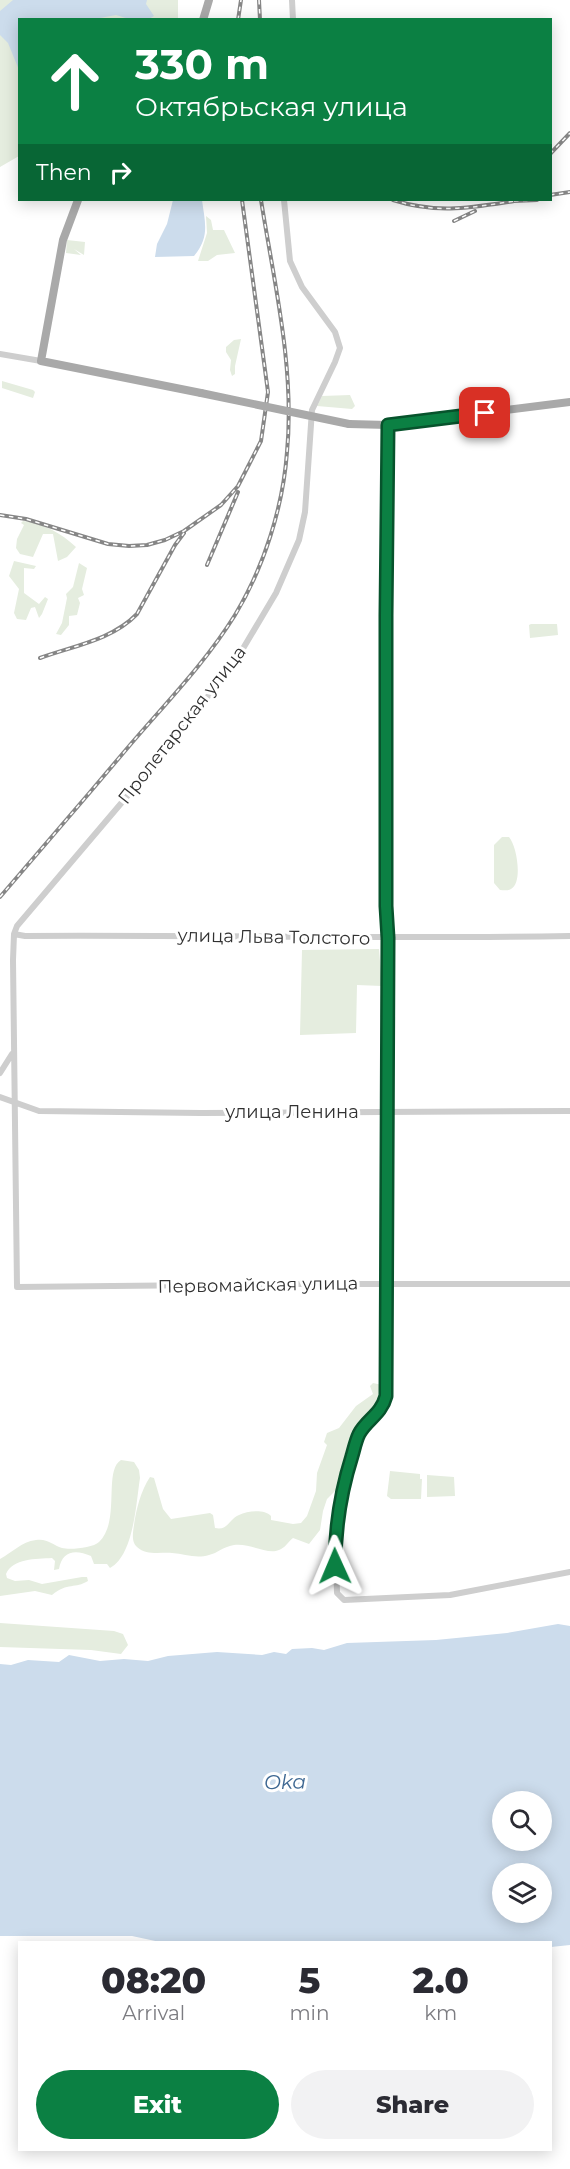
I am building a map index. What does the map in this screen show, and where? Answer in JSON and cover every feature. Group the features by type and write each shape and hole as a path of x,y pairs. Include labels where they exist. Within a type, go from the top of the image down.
{"main road":[{"path":"204,18 209,0"},
{"path":"78,201 68,220 57,262 41,361 349,424 388,425 570,402"}],"street":[{"path":"292,0 292,18"},
{"name":"Пролетарская улица","path":"14,934 19,923 157,761 236,662 276,593 299,540 305,512 310,420 315,400 339,354 339,343 332,328 302,287 290,261 284,201"},
{"path":"0,354 41,361"},
{"path":"388,425 386,1374 384,1404 360,1432 339,1504 335,1533 337,1593 344,1600 450,1595 570,1572"},
{"path":"13,1103 14,934"},
{"name":"улица Льва Толстого","path":"14,934 25,936 201,935 388,938 570,936"},
{"path":"0,1073 14,1051"},
{"path":"0,1092 13,1103"},
{"name":"улица Ленина","path":"0,1097 39,1111 570,1111"},
{"name":"Первомайская улица","path":"13,1103 17,1287 570,1284"}],"shaded area":[{"path":"0,0 178,0 178,18 18,18 18,157 0,167"},
{"path":"206,216 211,220 213,230 224,230 235,253 217,255 208,261 198,261 207,233"},
{"path":"67,240 85,242 84,255 74,249 81,255 66,253"},
{"path":"241,339 235,374 232,376 231,360 226,347 234,340"},
{"path":"2,381 33,390 35,392 33,398 2,388"},
{"path":"350,395 355,406 352,409 317,406 322,396"},
{"path":"23,521 51,529 76,547 67,557 58,561 53,534 43,534 33,557 20,554 16,548 17,539 24,525 21,523"},
{"path":"14,561 36,566 34,569 24,568 24,593 39,604 45,597 48,599 39,618 35,607 31,608 26,620 17,619 14,613 19,589 9,576"},
{"path":"79,563 87,568 82,589 84,595 78,598 80,603 77,615 69,616 69,625 61,635 56,634 62,623 66,594 73,587"},
{"path":"557,624 558,635 530,638 529,625"},
{"path":"502,837 509,837 512,842 518,872 515,885 507,890 500,890 494,883 494,845"},
{"path":"379,949 382,986 357,985 356,1033 300,1035 302,950"},
{"path":"373,1383 382,1385 375,1407 353,1432 340,1486 327,1499 320,1530 309,1544 293,1538 283,1548 274,1551 234,1545 200,1557 150,1553 135,1545 133,1534 136,1513 150,1477 154,1478 163,1509 171,1519 210,1513 213,1515 215,1528 223,1528 239,1515 256,1511 268,1514 271,1520 301,1523 307,1516 316,1491 317,1473 327,1445 324,1442 327,1433 339,1428 356,1406 373,1394 370,1386"},
{"path":"121,1460 134,1462 139,1470 140,1478 129,1540 118,1561 110,1568 107,1564 94,1564 91,1556 75,1552 66,1555 59,1569 54,1570 55,1561 52,1558 19,1562 9,1569 6,1574 7,1578 42,1584 82,1577 87,1577 88,1581 63,1588 52,1595 35,1591 0,1596 0,1559 21,1545 40,1540 62,1548 76,1549 99,1542 106,1533 109,1522 113,1474"},
{"path":"390,1471 420,1474 421,1499 391,1499 387,1496"},
{"path":"427,1475 454,1477 455,1496 427,1497"},
{"path":"0,1623 114,1631 123,1634 128,1645 121,1654 91,1650 0,1647"}],"water":[{"path":"13,0 147,0 146,4 154,16 150,18 126,18 116,15 100,18 18,18 18,68 8,43 0,35 0,11"},
{"path":"173,201 202,201 204,236 194,256 155,257 157,244 167,224"},
{"name":"Oka","path":"558,1624 570,1626 570,1945 552,1947 552,1941 155,1941 132,1936 0,1936 0,1664 11,1665 28,1660 59,1662 69,1655 100,1661 124,1659 148,1661 168,1656 217,1652 286,1654 292,1649 324,1650 347,1643 436,1640 507,1633"}],"railway":[{"path":"238,18 241,0"},
{"path":"259,0 260,18"},
{"path":"552,152 570,133"},
{"path":"552,195 570,192"},
{"path":"0,515 26,519 108,544 147,545 184,531 221,505 238,486 261,441 268,392 242,201"},
{"path":"0,897 211,649 235,615 263,557 276,515 285,473 289,420 282,325 261,201"},
{"path":"396,201 410,205 442,208 472,207 514,201"},
{"path":"454,221 475,211"},
{"path":"207,565 238,492"},
{"path":"40,658 104,636 127,623 137,614 184,533"}],"route":[{"path":"335,1566 335,1533 339,1504 349,1467 360,1432 379,1412 386,1396 388,425 485,413"}]}
